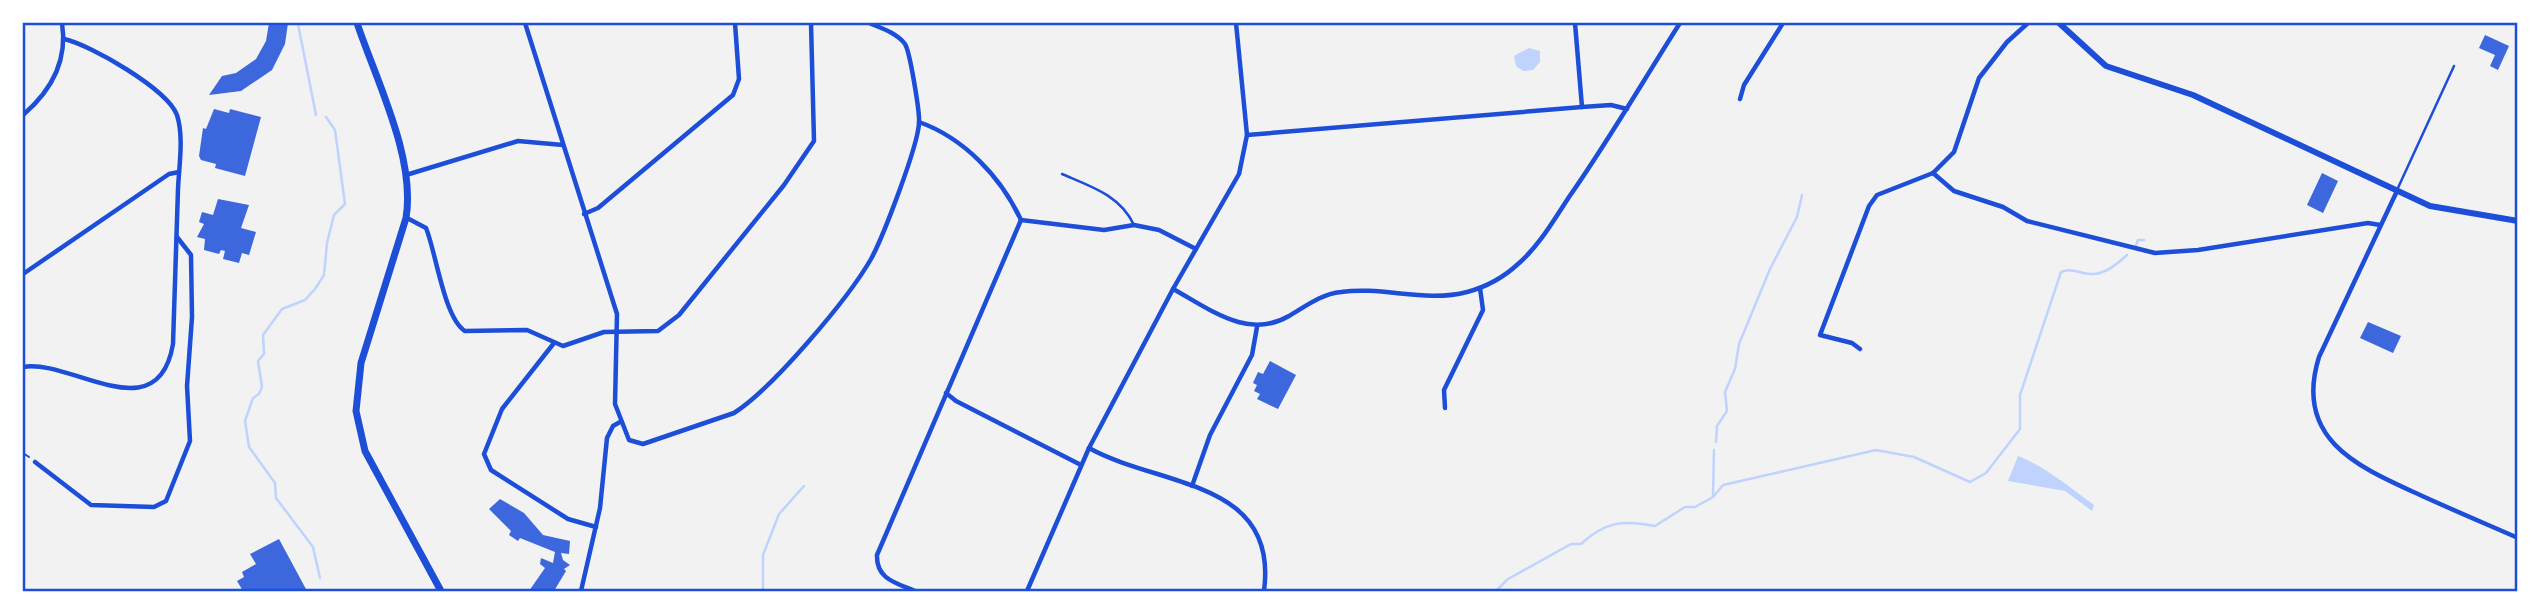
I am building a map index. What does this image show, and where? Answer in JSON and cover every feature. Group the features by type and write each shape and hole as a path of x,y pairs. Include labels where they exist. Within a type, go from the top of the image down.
{"main road":[{"path":"357,23 406,175 409,193 406,218 360,363 356,411 365,451 441,591"}],"street":[{"path":"23,115 51,85 64,39 62,23"},
{"path":"525,23 617,314 614,390 620,422 629,440 643,444 734,413 768,387 870,260 919,122 907,48 896,36 869,23"},
{"path":"584,214 598,208 733,95 739,79 735,23"},
{"path":"406,218 426,228 458,325 465,331 527,330 564,346 604,332 658,331 672,321 810,151 816,125 811,23"},
{"path":"1027,591 1089,448 1173,289 1237,179 1245,155 1247,135 1237,23"},
{"path":"1574,23 1582,107"},
{"path":"1173,289 1232,320 1257,327 1278,322 1319,298 1336,292 1366,291 1440,297 1480,288 1508,272 1536,244 1627,109 1679,23"},
{"path":"1740,99 1744,85 1783,23"},
{"path":"1860,349 1852,343 1821,335 1869,206 1877,195 1934,173 1959,144 1967,106 1979,78 2007,42 2028,23"},
{"path":"2059,23 2106,66 2204,100 2439,209 2518,221"},
{"path":"23,367 47,369 122,388 142,386 156,378 168,361 173,344 179,127 171,104 102,53 83,43 64,39"},
{"path":"1247,135 1611,105 1627,109"},
{"path":"919,122 958,140 976,158 1021,220 1104,230 1133,225 1159,230 1196,248"},
{"path":"406,175 518,141 563,145"},
{"path":"23,274 169,174 178,172"},
{"path":"1934,173 1954,191 2003,207 2027,221 2155,253 2180,252 2355,225 2380,225"},
{"path":"2397,191 2319,357 2314,385 2319,418 2337,447 2361,468 2518,538"},
{"path":"915,591 885,578 878,568 877,555 1021,220"},
{"path":"35,462 91,505 154,507 166,500 190,441 187,386 192,317 191,255 176,236"},
{"path":"1445,408 1444,390 1483,310 1480,288"},
{"path":"1192,486 1210,435 1252,355 1257,327"},
{"path":"554,343 502,409 484,454 491,470 568,519 596,527"},
{"path":"946,393 956,401 1081,465"},
{"path":"581,591 596,527 607,438 613,426 620,422"},
{"path":"1089,448 1223,499 1255,528 1266,556 1264,591"}],"lane":[{"path":"2397,191 2454,66"},
{"path":"1062,174 1107,193 1128,212 1133,225"}],"water":[{"path":"1529,48 1540,51 1540,62 1533,70 1523,71 1516,66 1514,56"},
{"path":"2018,456 2039,466 2094,505 2092,511 2065,491 2008,481"}],"building":[{"path":"269,23 288,23 285,44 272,70 241,91 209,95 222,76 236,73 256,59 266,41"},
{"path":"2485,35 2509,46 2498,70 2490,66 2495,55 2479,48"},
{"path":"214,109 229,113 230,109 261,117 245,176 215,168 216,164 201,160 199,156 203,128 206,129"},
{"path":"2322,173 2338,181 2323,213 2307,205"},
{"path":"218,199 249,205 241,228 256,232 249,255 242,253 239,263 223,259 225,251 221,250 219,254 204,250 205,239 197,237 204,224 199,222 202,212 213,215"},
{"path":"2368,322 2401,336 2393,353 2360,338"},
{"path":"1270,361 1296,375 1278,409 1257,399 1260,394 1254,391 1257,385 1253,383 1258,372 1263,374"},
{"path":"500,499 524,513 543,535 570,541 569,554 561,553 563,560 570,565 564,569 566,571 554,591 529,591 545,568 540,564 541,558 553,563 555,552 520,538 518,541 509,535 511,531 489,509"},
{"path":"279,539 307,591 243,591 237,581 244,577 242,572 256,564 250,554"}],"waterway":[{"path":"304,23 298,24 316,115"},
{"path":"320,578 313,547 276,498 275,483 249,447 245,421 253,398 259,394 262,387 258,361 264,354 263,335 282,309 305,300 324,275 327,243 334,215 345,204 335,130 326,117"},
{"path":"1716,442 1717,426 1727,411 1725,392 1735,369 1739,344 1770,269 1797,217 1802,195"},
{"path":"2136,245 2138,240 2144,240"},
{"path":"1496,591 1508,579 1571,544 1581,544 1607,527 1624,523 1655,526 1685,507 1695,507 1713,497 1723,485 1876,450 1914,457 1970,482 1986,473 2020,429 2020,395 2061,272 2103,272 2127,255"},
{"path":"1713,495 1714,450"},
{"path":"763,591 763,555 779,514 804,486"}]}
